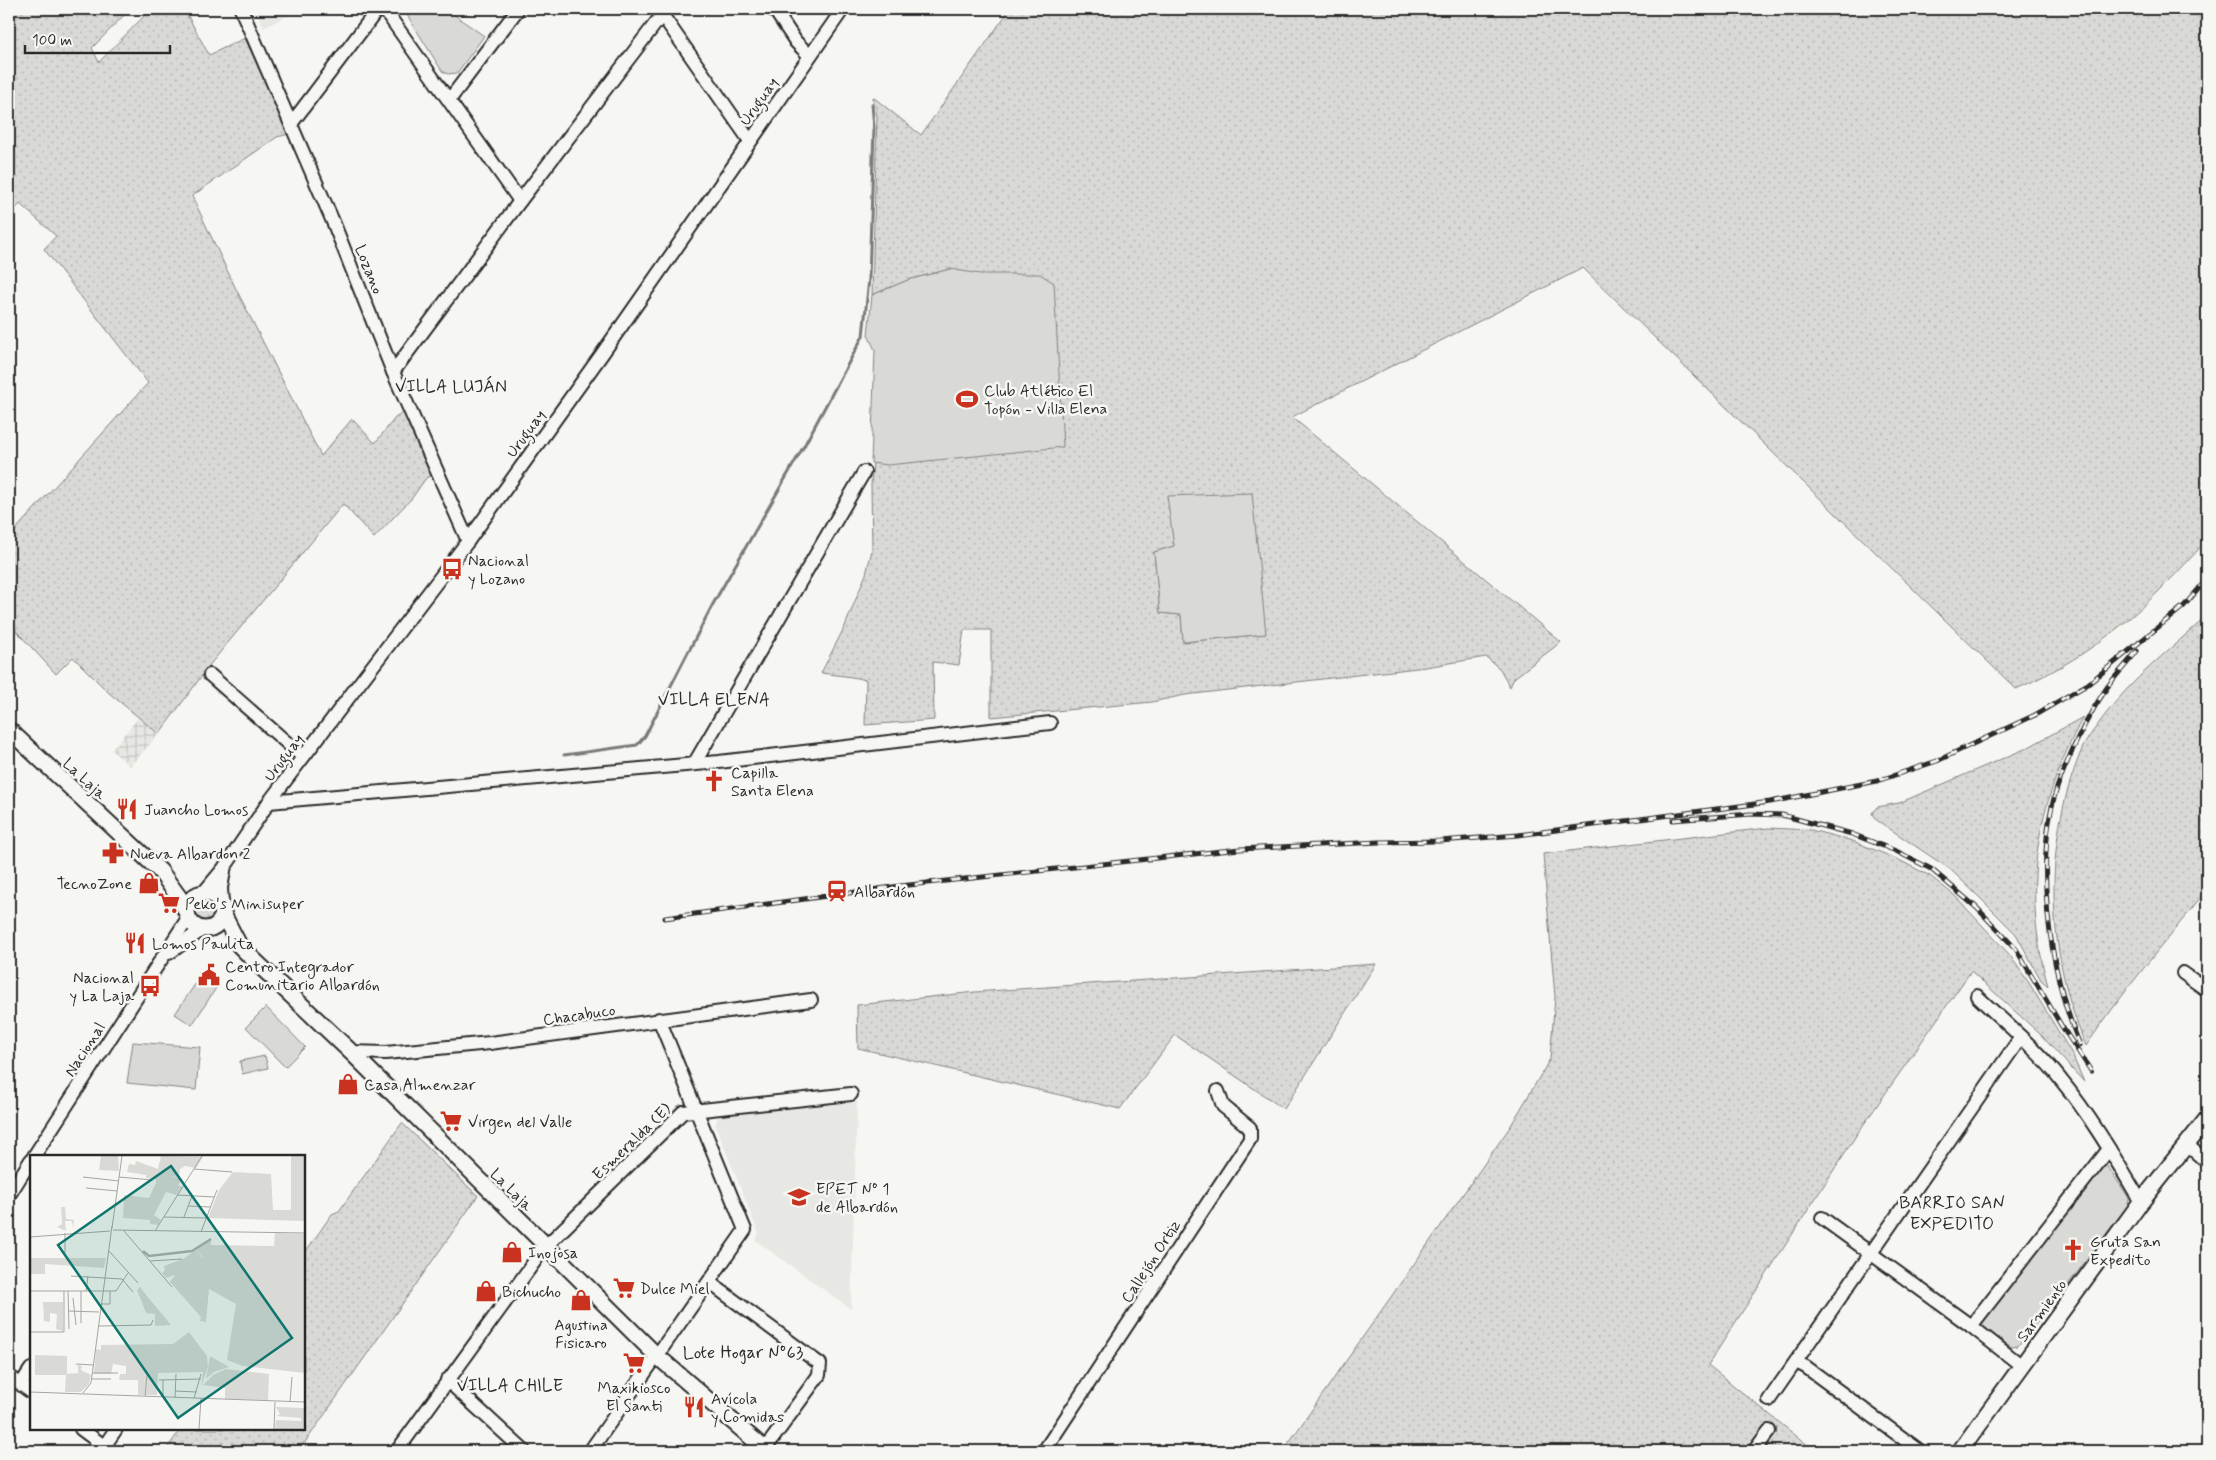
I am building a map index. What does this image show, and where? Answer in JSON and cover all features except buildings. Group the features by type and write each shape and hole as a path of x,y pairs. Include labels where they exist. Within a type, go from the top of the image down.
{"main road":[{"name":"La Laja","path":"9,730 160,871 173,886 187,916"},
{"name":"La Laja","path":"160,871 189,889 203,892"},
{"path":"203,892 212,894 222,908 220,921 215,926 206,929 194,926 187,916 188,905 193,897 203,892"},
{"name":"La Laja","path":"222,908 239,945"},
{"name":"La Laja","path":"206,929 239,945 351,1052 656,1356 766,1450"},
{"name":"Sarmiento","path":"1960,1451 2141,1202 2207,1120"}],"street":[{"name":"Lozano","path":"241,9 334,224 393,372 468,541"},
{"path":"291,124 378,9"},
{"path":"384,9 450,99 520,201"},
{"path":"450,99 518,9"},
{"path":"774,9 796,42 809,55"},
{"name":"Uruguay","path":"203,892 224,868 269,802 468,541 843,9"},
{"path":"393,372 660,12 750,142"},
{"path":"694,764 864,472"},
{"path":"210,675 303,757"},
{"path":"269,802 694,764 1050,723"},
{"name":"Uruguay","path":"222,908 221,888 224,868"},
{"name":"Nacional","path":"35,1155 162,960 187,916"},
{"name":"Nacional","path":"162,960 174,948 206,929"},
{"path":"2183,973 2207,990"},
{"path":"1977,996 2021,1037 2060,1078 2083,1108 2141,1202"},
{"name":"Chacabuco","path":"351,1052 386,1053 490,1043 811,1000"},
{"path":"590,1451 745,1230 659,1019"},
{"path":"1769,1400 2021,1037"},
{"name":"Callejón Ortiz","path":"1044,1451 1250,1139 1250,1128 1223,1106 1218,1091"},
{"name":"Esmeralda (E)","path":"397,1451 545,1247 682,1112 851,1094"},
{"path":"2187,1145 2207,1162"},
{"path":"1971,1326 2109,1149"},
{"path":"9,1195 30,1162"},
{"path":"1822,1218 1971,1326 2022,1366"},
{"path":"709,1282 820,1364 819,1376 766,1450"},
{"path":"1796,1362 1920,1451"},
{"path":"9,1376 26,1388 30,1373"},
{"path":"447,1380 524,1451"},
{"path":"82,1430 102,1448 115,1430"},
{"path":"1754,1451 1769,1431"}],"shaded area":[{"path":"9,9 130,9 92,48 99,62 151,9 184,9 209,55 245,38 289,134 277,137 192,196 235,287 321,456 352,419 375,443 395,418 406,411 432,475 426,478 412,498 374,538 343,504 212,662 159,734 109,693 73,657 56,674 9,623 9,537 148,383 44,249 56,236 20,204 9,216"},
{"path":"255,9 300,9 264,28"},
{"path":"405,9 446,9 484,36 457,73 448,74 442,71"},
{"path":"1010,9 2207,9 2207,540 2143,607 2120,626 2073,660 2016,689 1583,268 1292,417 1561,642 1514,678 1510,687 1500,669 1486,657 1426,667 1185,695 1152,702 991,717 991,630 964,630 959,665 933,662 934,720 865,725 866,680 821,673 845,626 866,574 872,550 871,485 873,463 982,277 950,269 908,280 872,295 877,116 873,97 921,135","holes":["1172,528 1265,634 1183,642 1181,615 1160,613 1154,552 1174,546"]},
{"name":"Club Atlético El Topón - Villa Elena","path":"950,269 980,274 1040,274 1054,283 1063,447 888,465 871,463 875,350 868,335 872,295 908,280"},
{"path":"1252,493 1266,634 1183,642 1181,615 1160,613 1154,552 1174,546 1167,496"},
{"path":"2207,616 2207,894 2205,892 2144,968 2086,1046 2073,1011 2063,975 2054,901 2055,863 2059,826 2068,790 2084,745 2113,705 2152,665"},
{"path":"139,717 159,734 130,766 111,750"},
{"path":"2083,717 2054,783 2044,816 2038,848 2035,881 2035,915 2048,986 2041,980 2016,934 1979,897 1951,870 1875,819 1872,813 1877,807 1899,803 2027,748"},
{"path":"1768,828 1811,830 1853,841 1897,859 1930,876 1954,895 2009,954 2072,1054 2084,1082 2041,1035 1971,971 1857,1134 1708,1365 1815,1451 1283,1451 1510,1127 1550,1059 1555,997 1543,854"},
{"path":"205,895 212,901 215,908 214,916 209,923 198,920 193,909 196,898"},
{"path":"1376,964 1284,1109 1175,1035 1120,1109 858,1048 857,1005 975,992"},
{"path":"200,977 216,988 192,1025 175,1014"},
{"path":"266,1007 305,1047 285,1067 246,1027"},
{"path":"133,1042 200,1047 196,1090 127,1083"},
{"path":"265,1056 268,1068 242,1074 240,1061"},
{"name":"EPET Nº 1 de Albardón","path":"857,1102 851,1309 755,1240 759,1234 715,1124 719,1116"},
{"path":"402,1123 478,1196 299,1451 165,1451 180,1430 305,1430 305,1253 332,1214 339,1211"},
{"path":"2102,1164 2106,1164 2129,1198 2128,1205 2067,1286 2018,1346 2011,1347 1985,1328 1982,1323 1983,1318"}],"waterway":[{"path":"564,755 637,745 645,736 713,604 804,446 863,336 869,279 874,128 872,104"}],"railway":[{"path":"665,918 900,886 1240,849 1440,841 1518,835 1770,802 1877,781 1937,761 2035,715 2088,684 2184,606 2207,579"},
{"path":"2080,1045 2069,1016 2052,949 2046,876 2047,840 2052,807 2061,777 2076,743 2093,709 2106,689 2137,651"},
{"path":"1673,820 1751,814 1782,815 1852,834 1896,851 1931,869 1977,908 2016,949 2091,1071"}],"place":[{"name":"Club Atlético El Topón - Villa Elena","path":"967,399"},
{"name":"Nacional y Lozano","path":"452,569"},
{"name":"Capilla Santa Elena","path":"714,781"},
{"name":"Juancho Lomos","path":"127,809"},
{"name":"Nueva Albardon 2","path":"113,853"},
{"name":"TecnoZone","path":"149,883"},
{"name":"Albardón","path":"837,891"},
{"name":"Peko's Minisuper","path":"169,903"},
{"name":"Lomos Paulita","path":"135,943"},
{"name":"Centro Integrador Comunitario Albardón","path":"209,975"},
{"name":"Nacional y La Laja","path":"150,986"},
{"name":"Casa Almenzar","path":"348,1084"},
{"name":"Virgen del Valle","path":"451,1121"},
{"name":"EPET Nº 1 de Albardón","path":"799,1197"},
{"name":"Gruta San Expedito","path":"2073,1250"},
{"name":"Inojosa","path":"512,1252"},
{"name":"Dulce Miel","path":"624,1288"},
{"name":"Bichucho","path":"486,1291"},
{"name":"Agustina Fisicaro","path":"581,1300"},
{"name":"Maxikiosco El Santi","path":"634,1363"},
{"name":"Avícola y Comidas","path":"694,1407"}],"district":[{"name":"VILLA LUJÁN","path":"451,386"},
{"name":"VILLA ELENA","path":"714,699"},
{"name":"BARRIO SAN EXPEDITO","path":"1952,1212"},
{"name":"Lote Hogar Nº63","path":"743,1352"},
{"name":"VILLA CHILE","path":"510,1385"}]}
